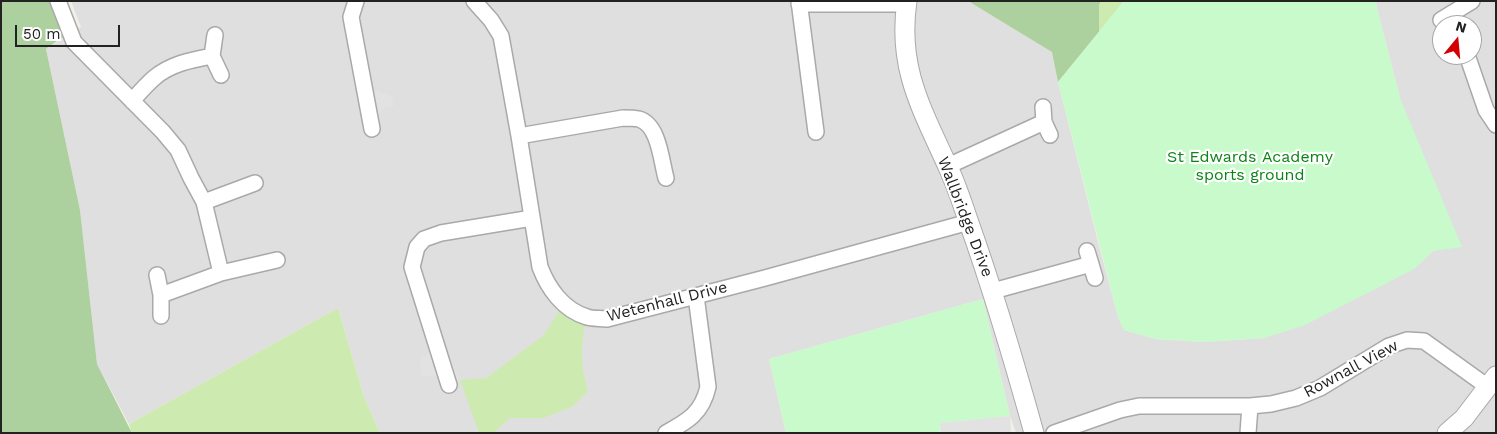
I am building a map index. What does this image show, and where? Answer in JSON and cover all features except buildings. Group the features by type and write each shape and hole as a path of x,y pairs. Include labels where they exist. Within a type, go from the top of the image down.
{"street":[{"path":"58,1 74,42 178,150 190,178 204,202 221,273"},
{"path":"356,1 351,17 372,129"},
{"name":"Wetenhall Drive","path":"474,1 491,20 501,36 540,267 546,283 567,306 587,317 607,319 969,222"},
{"path":"1456,15 1472,1"},
{"path":"816,132 799,3 906,3"},
{"name":"Wallbridge Drive","path":"906,3 904,28 906,58 911,81 920,107 948,166 969,222 993,291 1034,433"},
{"path":"215,34 212,56 221,75"},
{"path":"132,101 154,78 172,67 191,60 212,56"},
{"path":"1470,65 1486,110 1496,125"},
{"path":"519,136 623,118 639,119 648,124 655,132 666,178"},
{"path":"948,166 1046,122"},
{"path":"204,202 255,183"},
{"path":"449,385 412,267 417,247 424,239 441,233 532,218"},
{"path":"161,296 221,273 278,260"},
{"path":"993,291 1091,264"},
{"path":"157,275 161,296 161,316"},
{"path":"666,433 688,421 699,409 706,397 708,387 696,296"},
{"name":"Rownall View","path":"1054,433 1120,410 1139,406 1250,406 1271,404 1296,398 1320,388 1389,346 1408,340 1424,341 1492,381"},
{"path":"1447,433 1464,418 1492,381"},
{"path":"1248,433 1250,406"}],"shaded area":[{"path":"71,1 899,1 898,6 921,1 968,1 1053,52 1058,82 1098,242 1118,317 1124,330 1156,339 1203,342 1264,338 1413,269 1433,251 1400,98 1376,4 1378,1 1496,1 1496,433 1016,433 1010,416 983,299 769,359 786,433 380,433 364,397 338,308 129,424 97,364 80,210 46,49 81,27"},
{"path":"364,87 392,96 394,106 384,108 376,119"},
{"path":"444,344 460,380 449,385 438,375 422,376 419,360 437,346"},
{"path":"1010,416 1011,433 941,433 940,423"}],"green space":[{"path":"1,1 58,1 70,34 46,49 80,210 97,364 132,433 1,433"},
{"path":"968,1 1101,1 1099,5 1099,32 1058,82 1052,52"},
{"path":"1101,1 1124,1 1099,32 1099,5"},
{"name":"St Edwards Academy sports ground","path":"1124,1 1378,1 1376,4 1400,98 1462,247 1433,251 1414,269 1305,325 1264,338 1203,342 1156,339 1124,330 1118,317 1058,82"},
{"path":"983,299 1010,416 940,423 941,431 933,433 786,433 769,359"},
{"path":"564,304 587,317 582,354 583,372 588,391 572,407 543,418 510,418 493,433 479,433 460,380 486,378 543,336"},
{"path":"338,308 364,397 380,433 132,433 129,424"}]}
